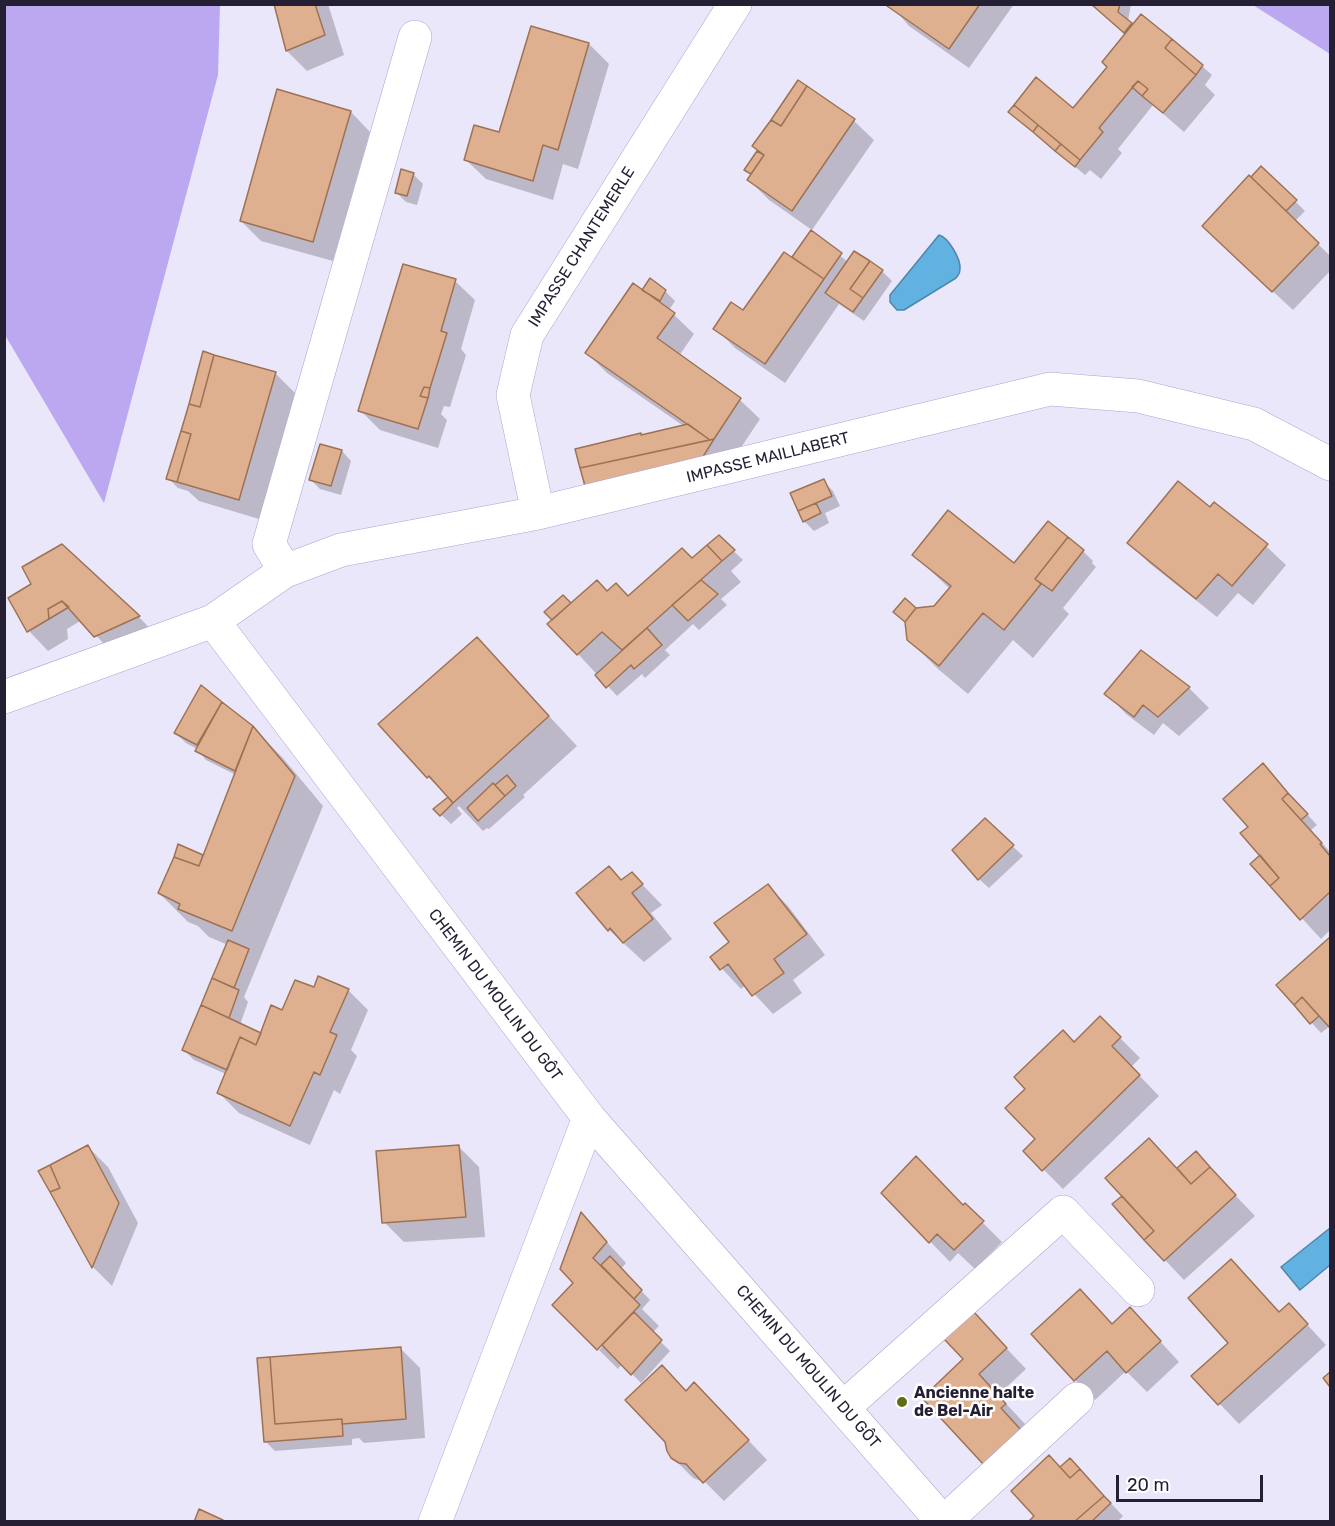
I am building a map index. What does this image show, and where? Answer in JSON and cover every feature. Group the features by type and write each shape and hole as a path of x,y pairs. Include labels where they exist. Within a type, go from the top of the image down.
{"street":[{"name":"IMPASSE CHANTEMERLE","path":"538,513 513,395 527,335 735,4"},
{"path":"285,571 269,544 415,37"},
{"name":"IMPASSE MAILLABERT","path":"213,621 285,571 341,550 538,513 1050,389 1138,396 1254,424 1330,464"},
{"path":"4,697 213,621"},
{"name":"CHEMIN DU MOULIN DU GÔT","path":"213,621 589,1118 943,1521"},
{"path":"435,1521 589,1118"},
{"path":"844,1407 1064,1212 1138,1290"},
{"path":"943,1521 1077,1399"}],"shaded area":[{"path":"4,5 220,5 218,75 104,503 5,335"},
{"path":"1253,5 1330,5 1330,54"}],"water":[{"path":"939,235 950,244 956,254 960,265 959,274 904,310 897,310 890,302 890,295"},
{"path":"1330,1228 1330,1265 1300,1290 1281,1267"}],"building":[{"path":"274,4 315,4 325,35 286,51"},
{"path":"888,4 980,4 949,49 887,6"},
{"path":"1091,4 1120,4 1118,12 1132,23 1124,33"},
{"path":"1141,14 1172,39 1165,48 1196,75 1163,113 1142,96 1148,89 1138,81 1099,128 1103,132 1080,160 1014,105 1036,77 1073,108 1107,67 1102,62"},
{"path":"531,26 589,43 558,150 543,145 533,181 464,160 474,125 499,132"},
{"path":"1172,39 1203,65 1196,75 1165,48"},
{"path":"798,80 807,86 781,126 771,120"},
{"path":"1138,81 1148,89 1142,96 1132,87"},
{"path":"807,86 855,119 792,211 747,180 764,155 752,146 771,120 781,126"},
{"path":"277,89 351,111 313,242 240,221"},
{"path":"1014,105 1038,125 1033,132 1008,112"},
{"path":"1038,125 1061,144 1055,151 1033,132"},
{"path":"1061,144 1080,160 1075,167 1055,151"},
{"path":"757,151 764,155 751,174 744,170"},
{"path":"1261,166 1297,200 1286,211 1251,177"},
{"path":"401,169 414,173 407,196 395,193"},
{"path":"1249,175 1319,243 1272,292 1202,226"},
{"path":"811,230 842,253 824,279 792,257"},
{"path":"854,251 870,261 850,289 863,298 853,312 825,293"},
{"path":"784,252 824,279 765,364 713,329 731,302 743,310"},
{"path":"870,261 883,270 863,298 850,289"},
{"path":"403,264 456,279 441,331 447,333 430,388 424,387 420,396 428,398 418,429 358,411"},
{"path":"650,278 666,290 660,301 642,290"},
{"path":"633,283 675,313 657,338 741,398 714,439 710,440 585,353"},
{"path":"203,351 214,355 200,407 189,404"},
{"path":"214,355 276,372 239,500 177,482 191,434 181,431 189,404 200,407"},
{"path":"424,387 430,388 428,398 420,396"},
{"path":"688,424 710,440 580,468 575,449"},
{"path":"181,431 191,434 177,482 166,479"},
{"path":"714,439 701,460 585,486 580,468"},
{"path":"320,444 342,450 331,486 309,480"},
{"path":"824,479 832,496 798,511 790,493"},
{"path":"1178,481 1210,507 1214,502 1268,544 1232,586 1218,574 1196,599 1127,543"},
{"path":"816,503 821,513 803,522 798,511"},
{"path":"948,510 1014,563 1048,521 1068,537 1035,579 1041,584 1004,630 983,613 939,666 907,640 905,622 916,608 934,606 951,586 912,555"},
{"path":"719,535 735,550 722,561 707,545"},
{"path":"1068,537 1084,550 1052,591 1035,579"},
{"path":"62,544 140,616 94,637 62,601 48,609 49,619 27,632 8,598 31,584 22,567"},
{"path":"707,545 722,561 622,650 602,632 577,655 547,624 597,580 607,591 616,583 628,596 682,548 692,558"},
{"path":"701,580 718,594 688,621 672,605"},
{"path":"563,595 571,603 552,620 544,612"},
{"path":"905,598 916,608 905,622 893,612"},
{"path":"62,601 69,607 49,619 48,609"},
{"path":"647,628 662,645 634,669 631,665 606,688 595,675"},
{"path":"477,637 549,716 453,803 378,724"},
{"path":"1141,650 1190,687 1158,717 1143,705 1134,717 1104,694"},
{"path":"201,685 222,702 197,745 174,733"},
{"path":"222,702 253,726 235,771 195,751"},
{"path":"253,726 295,776 232,931 178,909 180,904 158,893 174,857 199,866"},
{"path":"1263,763 1288,793 1282,799 1322,843 1320,844 1330,856 1330,892 1300,920 1270,886 1279,878 1240,833 1248,827 1223,799"},
{"path":"507,775 516,786 505,796 495,785"},
{"path":"493,783 505,796 478,821 467,808"},
{"path":"1288,793 1308,814 1301,820 1282,799"},
{"path":"448,797 453,803 440,816 433,809"},
{"path":"985,818 1014,845 978,880 952,850"},
{"path":"178,844 203,855 199,866 174,857"},
{"path":"1260,855 1279,878 1270,886 1250,864"},
{"path":"609,866 621,880 632,872 643,884 632,893 653,919 623,943 610,928 608,931 576,893"},
{"path":"768,884 807,934 774,959 784,973 752,996 728,964 720,970 710,957 729,942 714,923"},
{"path":"1330,937 1330,1028 1302,997 1294,1005 1276,985"},
{"path":"228,940 249,949 234,988 212,978"},
{"path":"318,976 349,989 330,1032 337,1035 320,1075 314,1072 290,1126 217,1093 240,1037 256,1045 271,1005 282,1010 295,980 314,987"},
{"path":"212,978 239,990 229,1018 201,1005"},
{"path":"1302,997 1319,1016 1310,1024 1294,1005"},
{"path":"201,1005 261,1033 256,1045 240,1037 227,1070 182,1050"},
{"path":"1100,1016 1121,1037 1112,1046 1140,1075 1042,1171 1023,1151 1035,1139 1005,1108 1025,1089 1014,1077 1063,1030 1074,1042"},
{"path":"1149,1138 1191,1184 1210,1167 1236,1195 1164,1261 1144,1240 1154,1231 1105,1178"},
{"path":"88,1145 119,1203 92,1268 50,1192 60,1188 50,1165"},
{"path":"459,1145 466,1217 382,1223 376,1151"},
{"path":"1196,1151 1210,1167 1191,1184 1177,1168"},
{"path":"916,1156 963,1205 965,1203 984,1221 954,1250 937,1234 929,1243 881,1193"},
{"path":"50,1165 60,1188 50,1192 38,1171"},
{"path":"1122,1196 1154,1231 1144,1240 1112,1204"},
{"path":"581,1212 607,1242 593,1258 640,1305 597,1350 552,1305 573,1283 560,1269"},
{"path":"610,1256 642,1290 634,1299 601,1265"},
{"path":"1231,1259 1279,1312 1289,1303 1308,1324 1218,1405 1191,1376 1228,1343 1188,1298"},
{"path":"1080,1289 1112,1324 1130,1307 1161,1341 1126,1373 1107,1351 1074,1381 1031,1334"},
{"path":"634,1312 662,1340 631,1375 602,1345"},
{"path":"974,1312 1007,1348 979,1374 1006,1404 1001,1408 1021,1430 984,1465 922,1398 963,1359 944,1339"},
{"path":"401,1347 406,1419 342,1424 342,1419 275,1424 270,1357"},
{"path":"270,1357 275,1424 342,1419 343,1436 264,1442 257,1358"},
{"path":"662,1365 686,1391 694,1382 749,1440 703,1483 686,1464 671,1458 665,1442 625,1400"},
{"path":"1330,1372 1330,1387 1323,1378"},
{"path":"1049,1455 1070,1478 1080,1469 1104,1496 1074,1522 1032,1522 1030,1520 1034,1516 1011,1491"},
{"path":"1070,1458 1080,1469 1070,1478 1060,1467"},
{"path":"1104,1496 1111,1503 1091,1522 1074,1522"},
{"path":"199,1509 223,1520 222,1522 194,1522"}],"place":[{"name":"Ancienne halte de Bel-Air","path":"902,1402"}]}
